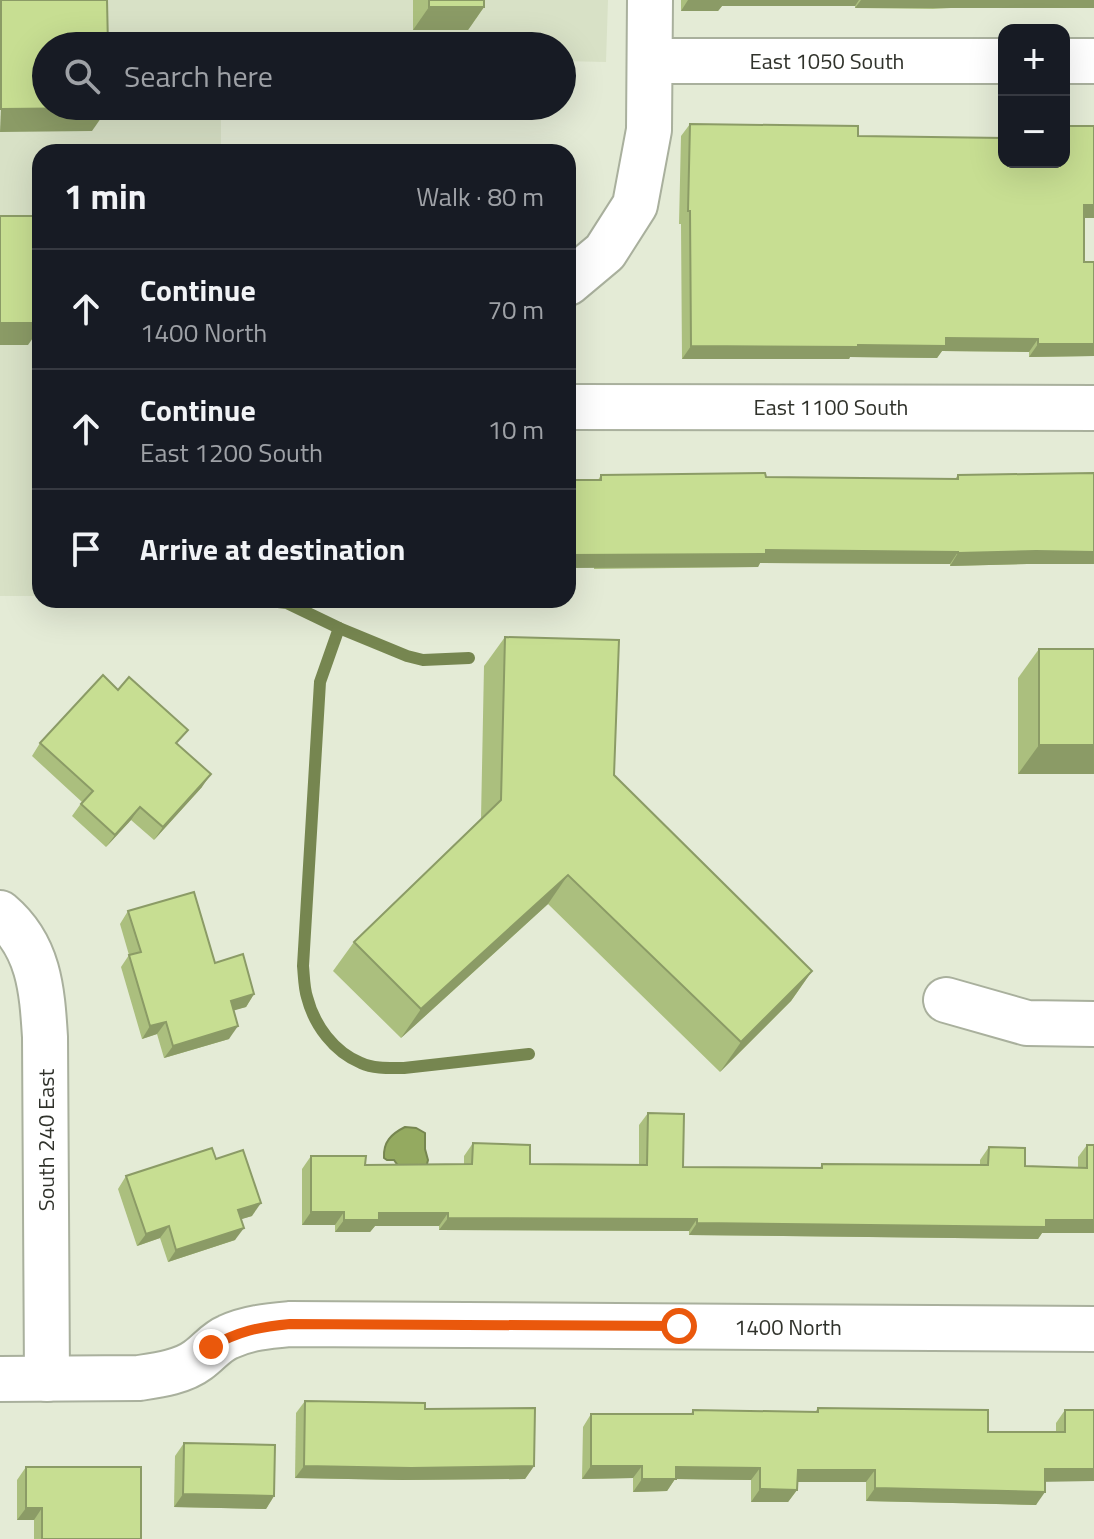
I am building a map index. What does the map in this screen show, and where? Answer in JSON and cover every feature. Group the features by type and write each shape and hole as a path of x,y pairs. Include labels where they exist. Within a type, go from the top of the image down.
{"street":[{"path":"576,276 605,252 635,205 649,130 650,0"},
{"name":"East 1050 South","path":"651,61 998,61"},
{"path":"1070,61 1094,61"},
{"name":"East 1100 South","path":"576,407 1094,408"},
{"name":"South 240 East","path":"0,913 26,942 42,991 45,1037 47,1379"},
{"path":"946,1000 1027,1023 1094,1024"},
{"name":"1400 North","path":"0,1379 139,1378 160,1375 198,1360 211,1347 228,1337 256,1327 290,1324 1094,1329"}],"shaded area":[{"path":"0,0 608,0 606,62 576,61 576,32 32,32 32,120 221,120 221,144 32,144 32,596 0,596"},
{"path":"405,1127 425,1133 426,1168 399,1167 394,1160 384,1158 389,1139"}],"building":[{"path":"1,0 107,0 108,32 32,32 32,109 1,109"},
{"path":"429,0 484,0 484,7 429,7"},
{"path":"690,124 858,126 858,136 998,138 998,168 1070,168 1070,126 1094,126 1094,205 1084,205 1084,262 1094,262 1094,344 1038,344 1038,339 946,338 946,346 691,346"},
{"path":"0,216 32,216 32,323 0,323"},
{"path":"765,473 766,477 958,479 958,475 1094,473 1094,552 766,550 766,554 576,555 576,480 601,480 601,475"},
{"path":"505,637 619,640 614,775 812,971 741,1042 568,875 421,1009 354,942 501,800"},
{"path":"1039,649 1094,649 1094,745 1039,745"},
{"path":"103,675 118,690 129,677 188,730 176,743 211,774 163,827 140,807 115,835 81,804 93,791 40,743"},
{"path":"194,892 215,963 243,954 254,994 231,1001 238,1026 173,1046 166,1022 150,1026 129,955 141,952 128,911"},
{"path":"648,1113 684,1114 683,1167 988,1165 989,1147 1025,1148 1025,1166 1087,1168 1087,1145 1094,1145 1094,1220 1046,1220 1046,1227 697,1223 697,1219 448,1218 448,1213 379,1213 379,1220 344,1220 344,1212 311,1212 311,1156 366,1156 365,1165 472,1164 473,1143 530,1145 530,1164 647,1165"},
{"path":"212,1148 216,1159 243,1150 261,1203 238,1210 244,1228 176,1250 169,1226 146,1234 126,1176"},
{"path":"305,1401 425,1403 425,1409 535,1408 534,1466 304,1466"},
{"path":"818,1408 988,1410 988,1432 1065,1432 1065,1410 1094,1410 1094,1469 1045,1469 1045,1492 875,1488 875,1470 798,1470 797,1490 760,1489 760,1468 676,1467 676,1479 642,1479 642,1466 591,1466 591,1414 693,1414 693,1410 818,1412"},
{"path":"184,1443 275,1445 274,1496 183,1494"},
{"path":"26,1467 141,1467 141,1539 42,1539 42,1508 26,1508"}],"waterway":[{"path":"297,608 407,656 423,660 469,658"},
{"path":"339,628 320,682 303,966 310,1007 334,1045 351,1058 371,1066 404,1068 529,1054"}],"route":[{"path":"211,1347 256,1327 290,1324 679,1326"}]}
